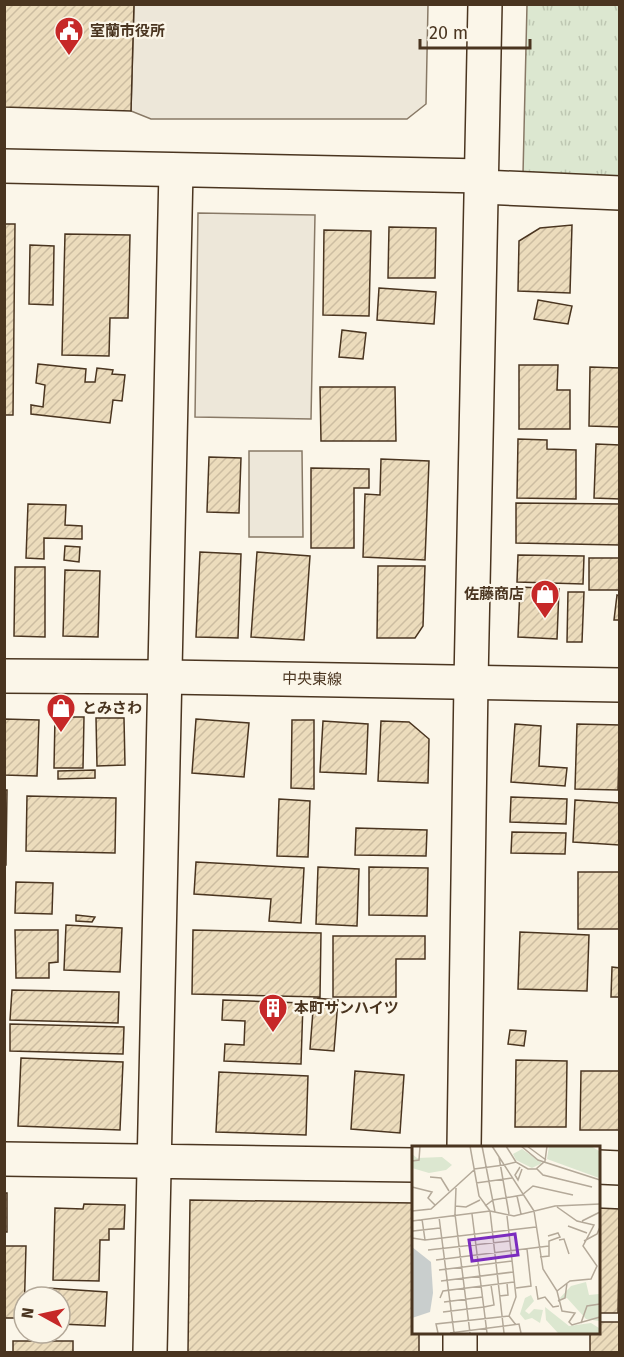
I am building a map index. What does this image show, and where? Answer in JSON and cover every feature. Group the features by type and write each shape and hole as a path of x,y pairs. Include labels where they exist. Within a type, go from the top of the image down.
{"street":[{"path":"464,1146 485,4"},
{"path":"4,166 482,182 620,193"},
{"path":"150,1353 176,170"},
{"name":"中央東線","path":"4,676 620,685"},
{"path":"4,1159 412,1165"},
{"path":"600,1167 620,1168"},
{"path":"460,1333 460,1353"}],"green space":[{"path":"527,5 619,5 619,177 523,174"}],"shaded area":[{"path":"134,5 428,5 426,104 407,119 151,119 131,111"},
{"path":"198,213 315,215 311,419 195,417"},
{"path":"249,451 302,451 303,537 249,537"}],"building":[{"name":"室蘭市役所","path":"4,4 134,4 131,111 4,107"},
{"path":"4,224 15,224 13,415 4,415"},
{"path":"572,225 570,293 518,291 519,241 540,228"},
{"path":"389,227 436,228 435,278 388,278"},
{"path":"324,230 371,231 369,316 323,315"},
{"path":"65,234 130,235 128,318 110,318 109,356 62,355"},
{"path":"30,245 54,246 53,305 29,304"},
{"path":"379,288 436,292 434,324 377,320"},
{"path":"538,300 572,306 568,324 534,319"},
{"path":"342,330 366,333 363,359 339,357"},
{"path":"38,364 86,369 85,382 95,382 97,368 113,370 112,374 125,375 122,401 113,400 110,423 31,414 31,405 43,407 45,385 36,383"},
{"path":"519,365 558,365 557,390 570,390 570,429 519,429"},
{"path":"590,367 620,368 620,427 589,426"},
{"path":"320,387 395,387 396,441 321,441"},
{"path":"518,439 547,440 547,449 576,450 576,499 517,498"},
{"path":"596,444 620,445 620,499 594,498"},
{"path":"209,457 241,458 239,513 207,512"},
{"path":"381,459 429,461 425,560 363,557 365,494 380,495"},
{"path":"311,468 369,469 369,488 354,488 354,548 311,548"},
{"path":"516,503 620,504 620,545 516,543"},
{"path":"28,504 66,505 65,525 82,526 82,539 44,538 44,559 26,558"},
{"path":"65,546 80,547 79,562 64,560"},
{"path":"200,552 241,554 238,638 196,637"},
{"path":"257,552 310,556 304,640 251,637"},
{"path":"518,555 584,556 583,584 517,582"},
{"path":"589,558 620,558 620,590 589,590"},
{"path":"378,566 425,566 423,626 415,638 377,638"},
{"path":"15,567 45,567 45,637 14,636"},
{"path":"65,570 100,571 98,637 63,636"},
{"path":"520,587 559,589 557,639 518,637"},
{"path":"568,592 584,592 582,642 567,642"},
{"path":"617,595 620,596 620,620 614,620"},
{"path":"55,717 84,717 83,768 54,768"},
{"path":"96,718 124,718 125,765 97,766"},
{"path":"4,719 39,720 37,776 4,775"},
{"path":"196,719 249,723 244,777 192,773"},
{"path":"292,720 314,720 314,789 291,788"},
{"path":"323,721 368,724 366,774 320,772"},
{"path":"381,721 409,722 429,739 428,783 378,781"},
{"path":"515,724 541,726 539,766 567,768 565,786 511,782"},
{"path":"577,724 620,725 618,790 575,789"},
{"path":"95,770 95,778 58,779 58,771"},
{"path":"4,790 7,790 6,865 4,865"},
{"path":"27,796 116,798 115,853 26,851"},
{"path":"511,797 567,799 566,824 510,822"},
{"path":"279,799 310,801 308,857 277,856"},
{"path":"575,800 620,803 619,845 573,842"},
{"path":"356,828 427,830 426,856 355,855"},
{"path":"512,832 566,833 565,854 511,853"},
{"path":"196,862 304,868 301,923 269,921 271,899 194,894"},
{"path":"318,867 359,869 357,926 316,924"},
{"path":"369,867 428,868 427,916 369,915"},
{"path":"578,872 620,872 620,929 578,929"},
{"path":"16,882 53,883 52,914 15,913"},
{"path":"76,915 95,917 92,922 76,921"},
{"path":"66,925 122,928 120,972 64,970"},
{"path":"15,930 58,930 58,962 49,963 49,978 16,978"},
{"path":"193,930 321,933 320,997 192,994"},
{"path":"520,932 589,935 587,991 518,989"},
{"path":"333,936 425,936 425,959 396,959 396,997 333,997"},
{"path":"612,967 620,968 620,997 611,997"},
{"path":"12,990 119,992 118,1023 10,1020"},
{"path":"314,998 338,1000 334,1051 310,1049"},
{"name":"本町サンハイツ","path":"223,1000 303,1003 301,1064 224,1061 225,1044 244,1045 245,1021 222,1020"},
{"path":"10,1024 124,1027 123,1054 10,1051"},
{"path":"510,1030 526,1031 524,1046 508,1044"},
{"path":"21,1058 123,1062 120,1130 18,1126"},
{"path":"516,1060 567,1061 566,1127 515,1127"},
{"path":"355,1071 404,1075 400,1133 351,1129"},
{"path":"581,1071 620,1071 620,1130 580,1130"},
{"path":"219,1072 308,1076 306,1135 216,1132"},
{"path":"4,1193 7,1193 7,1232 4,1232"},
{"path":"190,1200 412,1203 412,1333 419,1333 419,1352 188,1352"},
{"path":"84,1204 125,1205 124,1229 109,1229 109,1240 100,1240 99,1281 53,1280 55,1208 83,1209"},
{"path":"600,1208 620,1209 618,1313 600,1313"},
{"path":"4,1246 26,1246 25,1285 12,1285 12,1318 4,1318"},
{"path":"72,1290 107,1292 105,1326 72,1325"},
{"path":"600,1322 620,1322 620,1352 590,1352 590,1333 600,1333"},
{"path":"73,1341 73,1352 13,1352 13,1345 72,1345"}],"place":[{"name":"室蘭市役所","path":"69,56"},
{"name":"佐藤商店","path":"545,620"},
{"name":"とみさわ","path":"61,734"},
{"name":"本町サンハイツ","path":"273,1034"}]}
